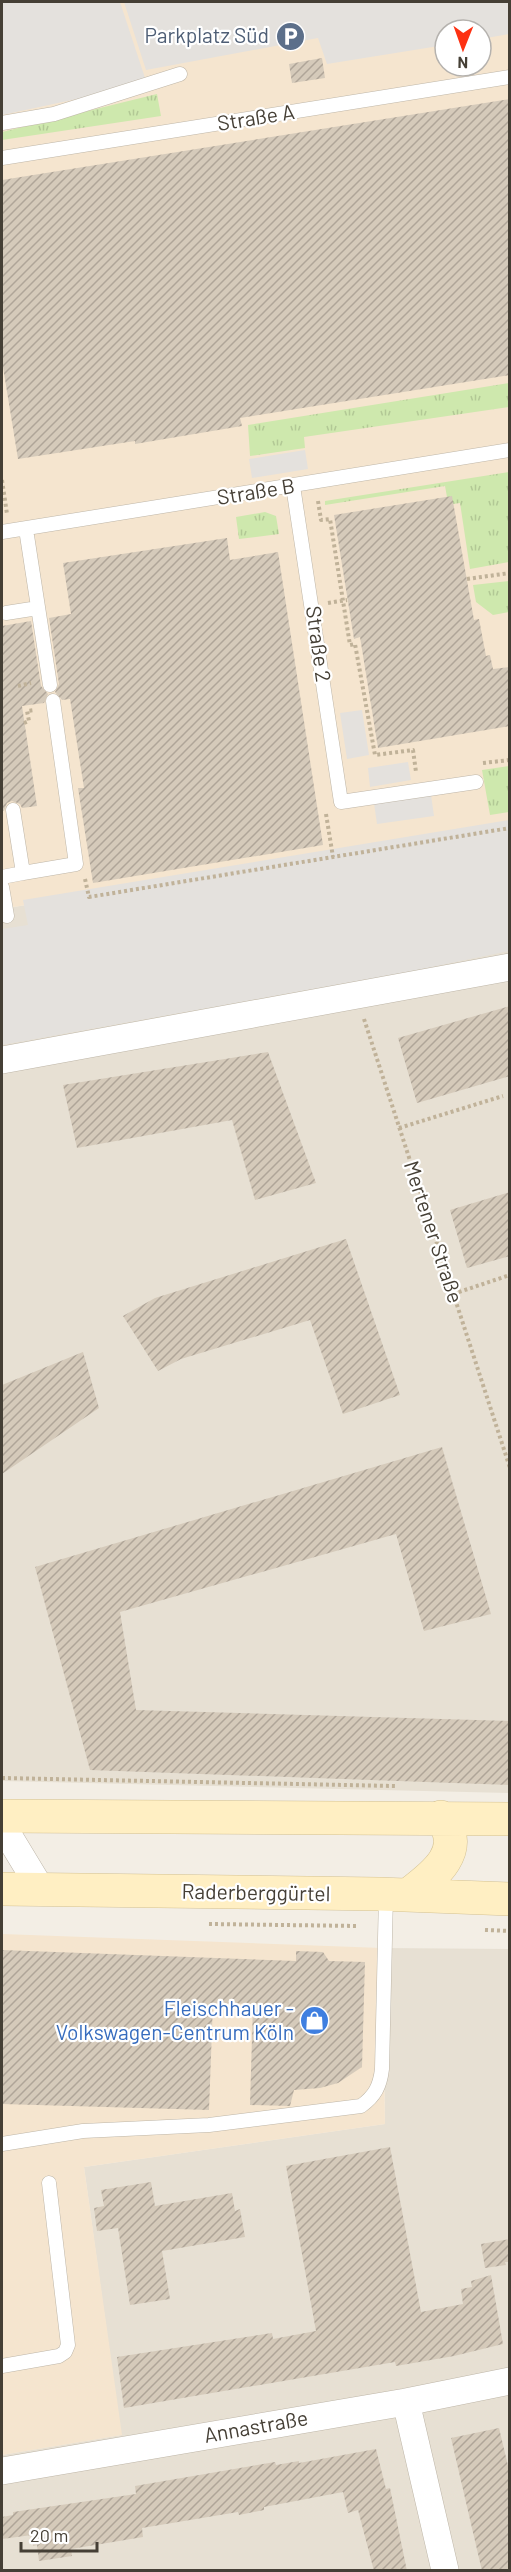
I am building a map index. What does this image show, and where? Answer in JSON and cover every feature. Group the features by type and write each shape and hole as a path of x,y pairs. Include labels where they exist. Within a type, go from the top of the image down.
{"main road":[{"path":"2,1816 510,1819"},
{"path":"397,1895 434,1876 446,1863 448,1827 441,1817"},
{"name":"Raderberggürtel","path":"2,1889 510,1899"}],"street":[{"path":"2,1060 510,967"},
{"path":"2,1825 42,1891"},
{"name":"Annastraße","path":"2,2471 406,2402 510,2381"},
{"path":"406,2402 445,2571"}],"lane":[{"path":"2,123 54,114 180,74"},
{"name":"Straße A","path":"2,158 510,77"},
{"name":"Straße B","path":"2,532 510,450"},
{"name":"Straße 2","path":"293,486 341,802 476,783"},
{"path":"26,529 50,685"},
{"path":"6,613 38,608"},
{"path":"2,877 76,864 53,701"},
{"path":"13,810 22,873"},
{"path":"2,887 7,916"},
{"path":"2,2144 82,2131 209,2125 361,2106 372,2098 378,2089 382,2069 397,1895"},
{"path":"2,2366 58,2356 65,2352 68,2345 48,2183"}],"path":[{"path":"317,498 321,520 330,519 350,645 355,644 375,755 413,750 416,772"},
{"path":"467,579 510,573"},
{"path":"24,723 29,721 27,711"},
{"path":"326,818 333,857"},
{"path":"86,888 89,897 510,828"},
{"name":"Mertener Straße","path":"356,996 510,1468"},
{"path":"399,1128 503,1096"},
{"path":"453,1294 510,1275"},
{"path":"502,1446 510,1444"},
{"path":"2,1778 405,1787"}],"shaded area":[{"path":"2,2 509,2 509,824 2,909"},
{"path":"2,2 120,2 147,84 2,115"},
{"name":"Parkplatz Süd","path":"124,2 509,2 509,34 493,37 493,18 433,18 433,47 327,64 318,38 146,70"},
{"path":"305,450 308,469 252,478 249,459"},
{"path":"362,710 369,755 347,759 340,713"},
{"path":"408,762 411,780 370,787 368,768"},
{"path":"431,795 434,816 377,824 374,803"},
{"path":"509,820 509,951 412,971 2,1045 2,929 28,925 23,900"},
{"path":"509,824 509,1793 2,1781 2,909"},
{"path":"2,1934 382,1948 385,2124 84,2167 122,2435 2,2455"},
{"path":"383,1948 509,1949 509,2570 2,2570 2,2455 121,2435 84,2167 385,2124"}],"green space":[{"path":"157,94 161,116 2,140 2,132"},
{"path":"509,383 509,407 304,437 305,448 250,456 248,425"},
{"path":"509,472 509,562 470,569 460,503 453,504 447,497 445,486 325,505 325,501"},
{"path":"265,512 276,516 279,534 239,539 236,517"},
{"path":"509,581 509,612 493,615 476,602 473,585"},
{"path":"509,766 509,812 490,815 482,770"}],"building":[{"path":"322,58 325,78 292,83 289,64"},
{"path":"510,99 510,375 240,418 242,426 135,444 135,441 18,459 2,361 2,180"},
{"path":"452,496 474,620 479,619 486,656 490,655 493,669 510,667 510,726 378,748 360,637 354,639 334,515"},
{"path":"227,538 230,560 278,552 323,845 93,883 78,788 84,788 70,699 62,700 55,692 59,684 49,618 71,614 63,563"},
{"path":"31,621 41,686 48,694 44,703 22,706 37,806 22,808 20,804 12,801 7,803 2,811 2,626"},
{"path":"510,1006 510,1076 417,1103 398,1038"},
{"path":"268,1052 316,1183 255,1200 232,1120 77,1148 63,1085"},
{"path":"510,1192 510,1256 467,1268 450,1210"},
{"path":"346,1239 400,1395 343,1414 310,1320 181,1359 158,1371 123,1316 155,1298"},
{"path":"83,1352 99,1408 2,1474 2,1385"},
{"path":"442,1447 491,1614 424,1631 396,1534 120,1612 136,1710 510,1721 510,1785 90,1770 35,1567"},
{"path":"2,1950 296,1961 296,1951 323,1952 329,1961 365,1962 362,2067 338,2083 320,2088 294,2090 290,2106 250,2105 253,2004 213,2003 209,2110 2,2104"},
{"path":"390,2147 421,2312 463,2304 461,2289 472,2287 471,2281 491,2275 503,2344 454,2356 396,2366 395,2362 124,2408 117,2357 272,2333 273,2339 316,2331 286,2166"},
{"path":"151,2182 155,2206 232,2193 235,2211 240,2209 245,2237 162,2251 170,2299 130,2305 118,2228 97,2231 94,2208 104,2206 101,2190"},
{"path":"510,2239 510,2262 505,2262 506,2265 485,2268 481,2244"},
{"path":"499,2428 510,2474 510,2571 482,2571 451,2438"},
{"path":"376,2449 386,2489 390,2488 407,2571 374,2571 358,2510 348,2513 343,2492 264,2507 264,2510 239,2515 238,2512 142,2528 143,2537 71,2549 72,2556 39,2561 37,2545 33,2546 32,2535 2,2539 2,2517 13,2515 13,2512 136,2494 135,2486 275,2462 276,2465 299,2461 299,2463"}],"place":[{"name":"Parkplatz Süd","path":"290,36"},
{"name":"Fleischhauer - Volkswagen-Centrum Köln","path":"315,2021"}]}
